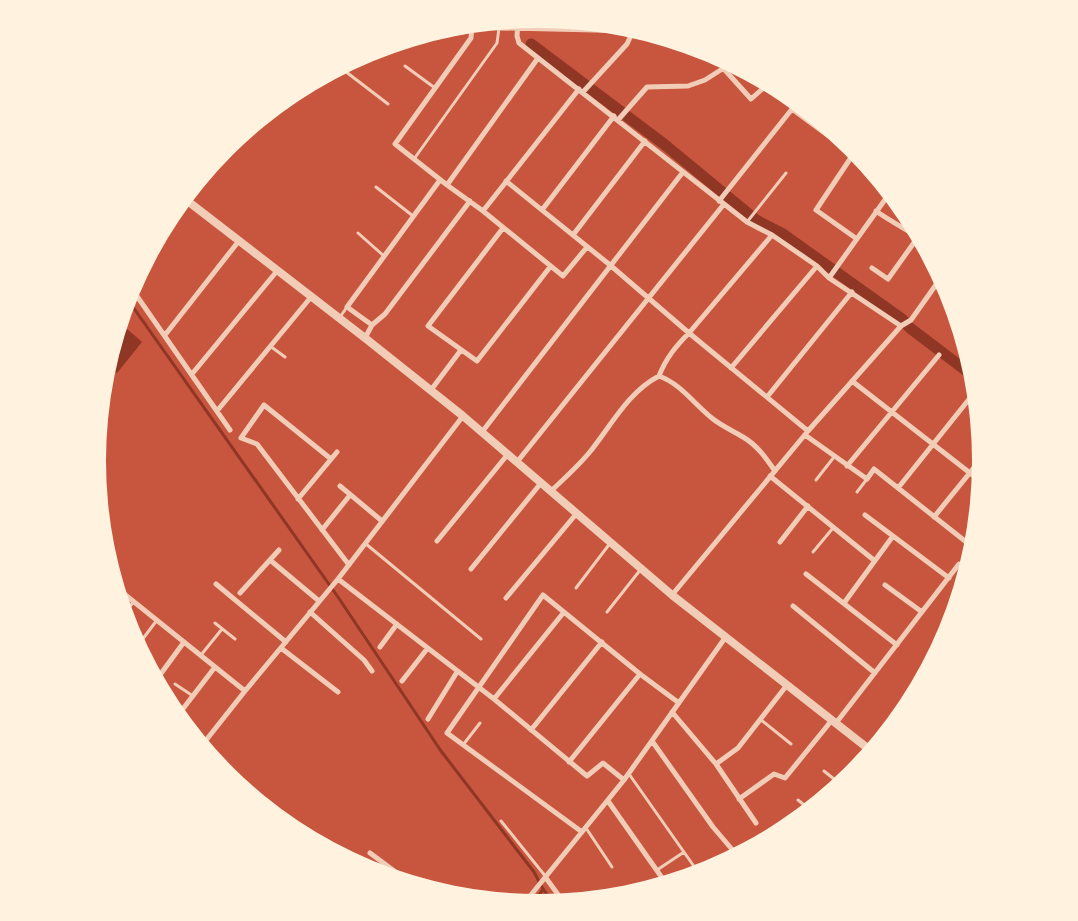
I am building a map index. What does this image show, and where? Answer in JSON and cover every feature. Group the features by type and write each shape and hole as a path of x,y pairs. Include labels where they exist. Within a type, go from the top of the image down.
{"street":[{"path":"518,28 519,44 582,90 683,172 748,220 816,266 829,278 901,326"},
{"path":"471,33 471,38 395,144 446,185 483,211 563,276 587,247"},
{"path":"483,211 582,90 591,84 628,44 631,38"},
{"path":"446,185 538,58"},
{"path":"542,210 616,118 626,112 647,86 688,86 705,80 724,69 752,99 762,90"},
{"path":"518,462 648,297 722,201 727,191 793,110"},
{"path":"573,235 645,142"},
{"path":"850,159 816,210 857,239"},
{"path":"482,432 683,172"},
{"path":"372,325 347,308 440,180"},
{"path":"506,181 610,265 767,397 834,457 866,479 874,469 965,541"},
{"path":"829,278 885,200"},
{"path":"365,338 372,325 385,314 470,201"},
{"path":"191,203 431,390 518,462 672,595 865,746"},
{"path":"876,211 904,227"},
{"path":"503,228 428,326 477,361 550,267"},
{"path":"659,376 664,363 670,355 772,236"},
{"path":"165,335 238,242"},
{"path":"872,268 888,279 914,244"},
{"path":"731,368 816,266"},
{"path":"192,374 278,271"},
{"path":"672,595 775,470 901,326 911,320 936,288"},
{"path":"767,397 852,292"},
{"path":"138,297 230,430"},
{"path":"217,411 311,297"},
{"path":"431,390 461,350"},
{"path":"847,466 939,355"},
{"path":"551,491 588,455 631,396 645,382 659,376 678,385 697,406 715,421 745,438 762,453 775,470"},
{"path":"852,381 970,473 934,517"},
{"path":"898,488 968,401"},
{"path":"331,459 264,405 242,438 256,444 349,565"},
{"path":"207,739 349,565 463,416"},
{"path":"298,499 337,452"},
{"path":"437,541 508,454"},
{"path":"770,476 875,561"},
{"path":"471,569 541,483"},
{"path":"340,486 382,521"},
{"path":"322,530 350,495"},
{"path":"780,542 808,506"},
{"path":"506,598 577,513"},
{"path":"865,515 949,578"},
{"path":"844,603 894,536"},
{"path":"240,593 279,550"},
{"path":"270,560 319,601"},
{"path":"739,798 774,774 785,778 875,673 959,564"},
{"path":"806,574 897,645"},
{"path":"337,580 494,699 587,776 603,763 624,780"},
{"path":"216,584 286,642"},
{"path":"885,585 922,612"},
{"path":"584,830 447,733 544,595 640,674 679,703"},
{"path":"128,596 245,691"},
{"path":"792,606 875,673"},
{"path":"310,612 364,660 372,671"},
{"path":"494,699 564,612"},
{"path":"380,647 397,624"},
{"path":"532,894 629,774 725,638"},
{"path":"162,673 184,642"},
{"path":"531,730 602,642"},
{"path":"281,648 338,692"},
{"path":"402,682 427,649"},
{"path":"184,708 215,667"},
{"path":"428,719 457,672"},
{"path":"569,762 640,674"},
{"path":"716,764 738,748 787,685"},
{"path":"672,712 716,764 756,823"},
{"path":"652,741 713,828 731,849"},
{"path":"608,801 661,876"},
{"path":"370,853 388,867"},
{"path":"542,882 555,893"}],"lane":[{"path":"414,159 498,43 499,29"},
{"path":"405,66 435,88"},
{"path":"347,72 388,104"},
{"path":"748,220 786,173"},
{"path":"376,187 414,217"},
{"path":"358,233 385,256"},
{"path":"339,318 347,308"},
{"path":"270,346 285,357"},
{"path":"816,480 834,457"},
{"path":"857,492 866,479"},
{"path":"813,552 834,527"},
{"path":"576,588 611,542"},
{"path":"365,543 481,639"},
{"path":"607,612 641,568"},
{"path":"131,605 134,601"},
{"path":"144,637 157,620"},
{"path":"215,623 235,639"},
{"path":"201,655 222,629"},
{"path":"175,684 192,696"},
{"path":"760,720 791,744"},
{"path":"463,745 480,724"},
{"path":"824,771 833,778"},
{"path":"629,774 693,865"},
{"path":"798,800 803,804"},
{"path":"501,821 542,882"},
{"path":"584,830 612,867"},
{"path":"657,870 684,852"}],"shaded area":[{"path":"126,330 142,342 117,373 115,372"}],"waterway":[{"path":"531,44 664,144 756,220 783,234 902,319 910,328 962,367"},
{"path":"134,308 338,597 441,751 534,872 547,894"},
{"path":"540,894 543,889"}]}
